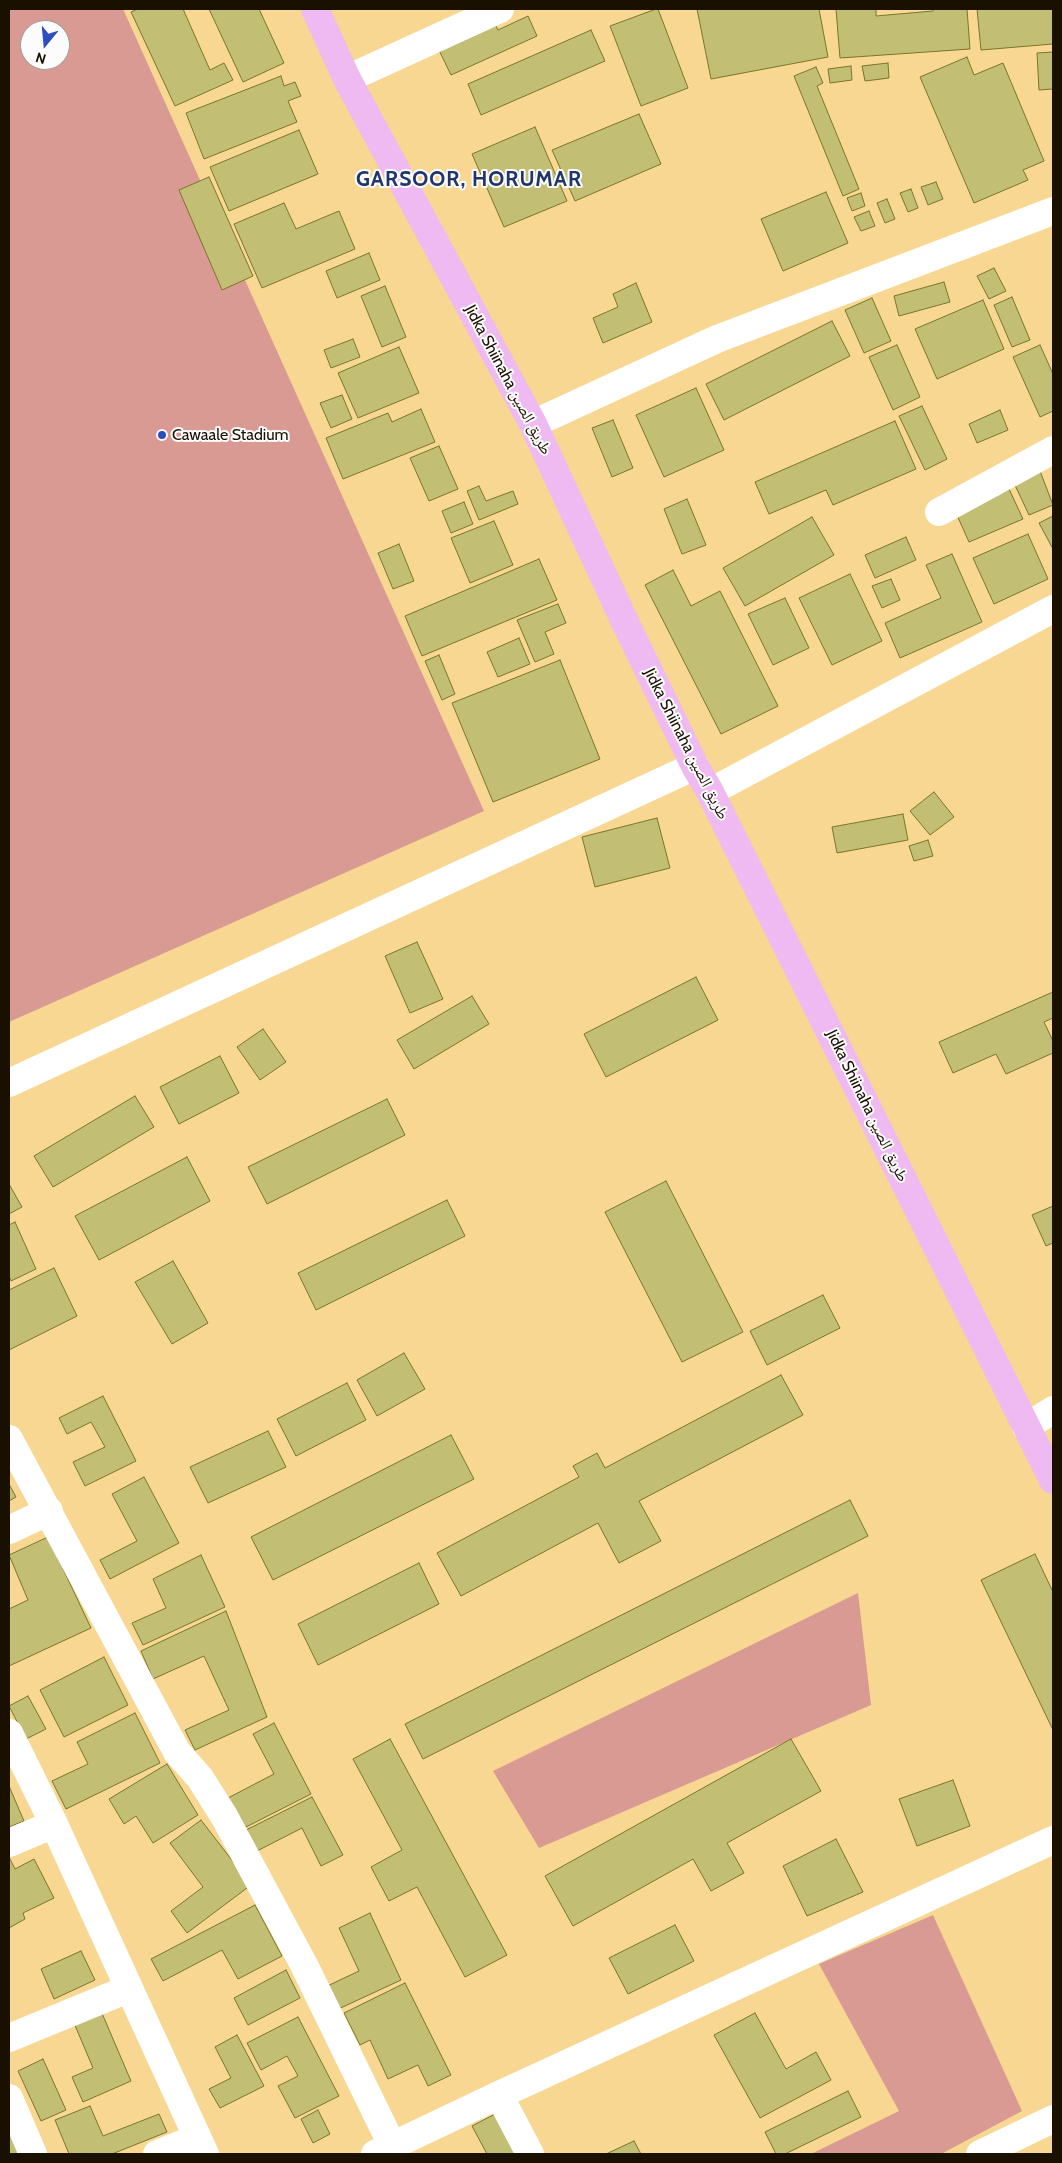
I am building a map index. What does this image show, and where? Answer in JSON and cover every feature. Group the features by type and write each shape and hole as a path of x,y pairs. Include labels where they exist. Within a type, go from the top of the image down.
{"main road":[{"name":"Jidka Shiinaha طريق الصين","path":"315,9 347,79 533,424 625,622 695,766 710,792 1053,1480"}],"street":[{"path":"347,79 500,9"},
{"path":"533,424 717,339 1053,211"},
{"path":"939,512 1053,450"},
{"path":"710,792 1053,609"},
{"path":"9,1083 695,766"},
{"path":"1026,1427 1053,1410"},
{"path":"9,1439 176,1752 200,1778 229,1825 304,1964 383,2150 1053,1840"},
{"path":"9,1530 49,1511"},
{"path":"9,1732 54,1824 201,2146 157,2154"},
{"path":"9,1843 54,1824"},
{"path":"9,2038 128,1989"},
{"path":"499,2095 530,2154"},
{"path":"9,2098 33,2154"},
{"path":"980,2154 1053,2119"}],"shaded area":[{"name":"Cawaale Stadium","path":"9,9 123,9 484,811 9,1022"},
{"path":"858,1593 871,1705 539,1848 493,1771"},
{"path":"933,1915 1022,2111 941,2154 811,2154 899,2111 819,1964"}],"building":[{"path":"138,9 183,9 210,70 224,63 233,80 175,106 131,12"},
{"path":"209,9 259,9 284,63 243,82"},
{"path":"658,9 688,88 641,106 610,26"},
{"path":"697,9 819,9 828,57 711,79"},
{"path":"836,9 876,9 876,16 933,11 933,9 967,9 970,49 840,58"},
{"path":"977,9 1053,9 1053,44 981,50"},
{"path":"490,14 498,30 528,16 537,36 451,75 434,40"},
{"path":"591,30 605,61 481,115 468,84"},
{"path":"1053,52 1053,89 1039,90 1037,53"},
{"path":"967,57 974,75 1003,63 1044,161 1023,170 1028,180 974,203 920,77"},
{"path":"888,63 889,78 865,81 862,66"},
{"path":"851,66 852,80 830,83 828,69"},
{"path":"816,67 823,83 817,86 859,189 843,196 794,76"},
{"path":"281,76 284,86 295,82 301,96 288,101 297,122 204,159 186,113"},
{"path":"639,114 661,164 575,201 552,150"},
{"path":"535,127 567,201 504,227 472,154"},
{"path":"299,130 318,174 229,211 210,167"},
{"path":"209,177 253,276 222,290 179,190"},
{"path":"936,182 943,199 928,205 921,187"},
{"path":"911,189 918,208 908,212 900,193"},
{"path":"826,192 848,243 783,271 761,219"},
{"path":"861,193 865,206 852,211 847,198"},
{"path":"887,199 895,219 885,223 877,203"},
{"path":"284,203 296,229 339,211 355,249 262,288 234,224"},
{"path":"869,211 875,226 861,231 854,217"},
{"path":"369,253 380,280 337,298 326,271"},
{"path":"994,268 1006,291 989,299 977,276"},
{"path":"944,282 950,302 899,316 894,296"},
{"path":"636,283 652,322 603,343 593,318 618,307 613,294"},
{"path":"385,286 406,337 382,347 361,296"},
{"path":"1012,297 1030,340 1012,347 994,305"},
{"path":"872,298 891,341 864,353 845,310"},
{"path":"983,300 1004,349 937,379 915,329"},
{"path":"832,321 850,356 724,420 706,384"},
{"path":"353,339 360,357 331,368 324,350"},
{"path":"897,345 920,397 893,410 869,357"},
{"path":"1040,345 1053,374 1053,411 1040,417 1013,357"},
{"path":"399,347 419,393 358,418 338,373"},
{"path":"696,388 724,450 664,477 636,415"},
{"path":"342,395 352,419 331,428 320,403"},
{"path":"922,406 947,459 925,470 899,416"},
{"path":"421,409 435,442 343,479 326,438 388,413 392,422"},
{"path":"1000,410 1008,430 977,443 969,424"},
{"path":"613,420 633,468 612,477 592,428"},
{"path":"895,421 916,469 833,505 826,490 769,514 755,482"},
{"path":"439,446 458,489 429,501 410,458"},
{"path":"1040,471 1053,505 1029,515 1014,483"},
{"path":"479,486 486,501 513,491 518,504 479,520 467,491"},
{"path":"1009,489 1023,519 969,542 956,513"},
{"path":"687,499 706,545 682,554 664,509"},
{"path":"464,502 473,524 451,533 442,511"},
{"path":"1053,516 1053,549 1039,523"},
{"path":"812,517 834,555 745,606 723,568"},
{"path":"494,521 513,565 470,583 451,538"},
{"path":"1028,534 1048,579 994,604 973,558"},
{"path":"906,537 916,560 875,578 865,555"},
{"path":"399,544 414,581 393,589 378,553"},
{"path":"952,554 982,622 900,658 885,623 941,598 926,565"},
{"path":"539,559 557,600 422,656 405,616"},
{"path":"673,570 691,606 720,591 778,706 721,734 645,585"},
{"path":"850,574 882,641 832,665 799,598"},
{"path":"891,579 900,600 882,608 872,586"},
{"path":"785,598 809,648 773,665 748,614"},
{"path":"558,604 566,623 545,632 554,654 535,662 517,620"},
{"path":"519,638 530,664 498,677 487,652"},
{"path":"439,655 455,694 442,700 425,661"},
{"path":"560,660 600,759 493,802 452,703"},
{"path":"934,792 954,817 930,835 910,811"},
{"path":"903,814 908,840 837,853 832,827"},
{"path":"657,818 670,868 595,887 582,837"},
{"path":"928,840 933,856 914,861 909,846"},
{"path":"417,942 443,999 410,1013 385,956"},
{"path":"696,977 718,1020 606,1077 584,1034"},
{"path":"1053,992 1053,1018 1044,1022 1053,1041 1053,1053 1006,1074 996,1054 953,1073 939,1042"},
{"path":"472,996 489,1024 414,1069 397,1040"},
{"path":"263,1029 286,1062 260,1080 237,1047"},
{"path":"220,1056 239,1093 179,1124 160,1087"},
{"path":"135,1096 154,1127 53,1187 34,1156"},
{"path":"387,1099 405,1135 267,1204 248,1167"},
{"path":"187,1157 210,1201 99,1260 75,1216"},
{"path":"666,1181 743,1332 682,1362 605,1212"},
{"path":"9,1184 22,1207 9,1214"},
{"path":"447,1200 465,1236 316,1310 298,1273"},
{"path":"1053,1206 1053,1243 1046,1246 1032,1215"},
{"path":"15,1222 36,1269 11,1281 9,1276 9,1225"},
{"path":"173,1261 208,1323 172,1344 135,1282"},
{"path":"54,1268 77,1316 9,1350 9,1290"},
{"path":"823,1295 840,1328 767,1365 750,1331"},
{"path":"404,1353 425,1389 377,1416 357,1380"},
{"path":"781,1375 803,1415 639,1501 661,1541 619,1563 598,1523 461,1596 437,1553 579,1477 573,1466 597,1453 605,1468"},
{"path":"347,1383 366,1420 296,1456 277,1419"},
{"path":"103,1396 136,1461 85,1486 73,1462 105,1447 91,1422 67,1434 59,1418"},
{"path":"268,1431 286,1467 208,1503 190,1467"},
{"path":"451,1435 474,1479 273,1580 251,1537"},
{"path":"144,1477 179,1543 110,1579 100,1560 137,1541 112,1494"},
{"path":"9,1484 16,1497 9,1501"},
{"path":"850,1500 868,1536 423,1759 405,1724"},
{"path":"48,1537 91,1628 9,1666 9,1609 28,1600 9,1555"},
{"path":"1035,1554 1053,1592 1053,1730 981,1580"},
{"path":"201,1555 225,1607 143,1645 132,1623 166,1608 153,1579"},
{"path":"419,1563 439,1604 318,1665 298,1624"},
{"path":"226,1611 267,1717 195,1750 185,1730 229,1710 204,1656 153,1679 141,1651"},
{"path":"104,1657 128,1705 64,1737 40,1690"},
{"path":"28,1696 46,1729 26,1739 9,1706"},
{"path":"135,1713 160,1763 66,1809 52,1781 88,1764 77,1742"},
{"path":"274,1723 311,1794 242,1829 226,1799 274,1774 253,1734"},
{"path":"390,1739 507,1955 465,1977 417,1887 389,1901 371,1867 402,1850 353,1759"},
{"path":"791,1739 821,1791 727,1843 744,1873 711,1891 693,1859 573,1926 545,1876"},
{"path":"167,1764 198,1815 153,1843 136,1816 124,1824 109,1799"},
{"path":"953,1780 970,1826 917,1846 899,1799"},
{"path":"9,1786 24,1821 9,1827"},
{"path":"312,1797 343,1855 321,1866 302,1828 255,1852 244,1831"},
{"path":"201,1820 251,1885 187,1933 171,1911 203,1887 170,1843"},
{"path":"836,1839 863,1892 807,1916 783,1866"},
{"path":"9,1857 15,1869 34,1859 54,1898 23,1913 25,1919 9,1928"},
{"path":"255,1905 282,1956 238,1979 222,1950 163,1981 151,1959"},
{"path":"370,1913 401,1980 332,2012 321,1989 359,1971 339,1928"},
{"path":"675,1925 694,1961 628,1994 609,1958"},
{"path":"81,1951 95,1980 54,1999 41,1969"},
{"path":"286,1970 300,1998 248,2025 234,1998"},
{"path":"405,1983 451,2075 428,2086 418,2065 388,2079 370,2040 360,2045 344,2013"},
{"path":"101,2011 131,2081 83,2102 72,2077 93,2068 74,2023"},
{"path":"755,2013 786,2069 816,2052 831,2080 760,2118 714,2035"},
{"path":"298,2017 339,2096 295,2118 278,2086 298,2076 287,2056 261,2070 247,2043"},
{"path":"237,2035 264,2086 220,2108 209,2089 231,2078 215,2047"},
{"path":"43,2059 66,2110 41,2121 18,2071"},
{"path":"848,2091 861,2117 785,2154 776,2154 765,2132"},
{"path":"90,2106 103,2136 159,2114 167,2132 112,2154 69,2154 55,2120"},
{"path":"318,2110 330,2134 313,2143 301,2119"},
{"path":"497,2113 518,2154 487,2154 472,2126"},
{"path":"9,2121 23,2154 9,2154"},
{"path":"634,2141 641,2154 606,2154"}],"place":[{"name":"Cawaale Stadium","path":"162,435"}],"district":[{"name":"GARSOOR, HORUMAR","path":"469,180"}]}
